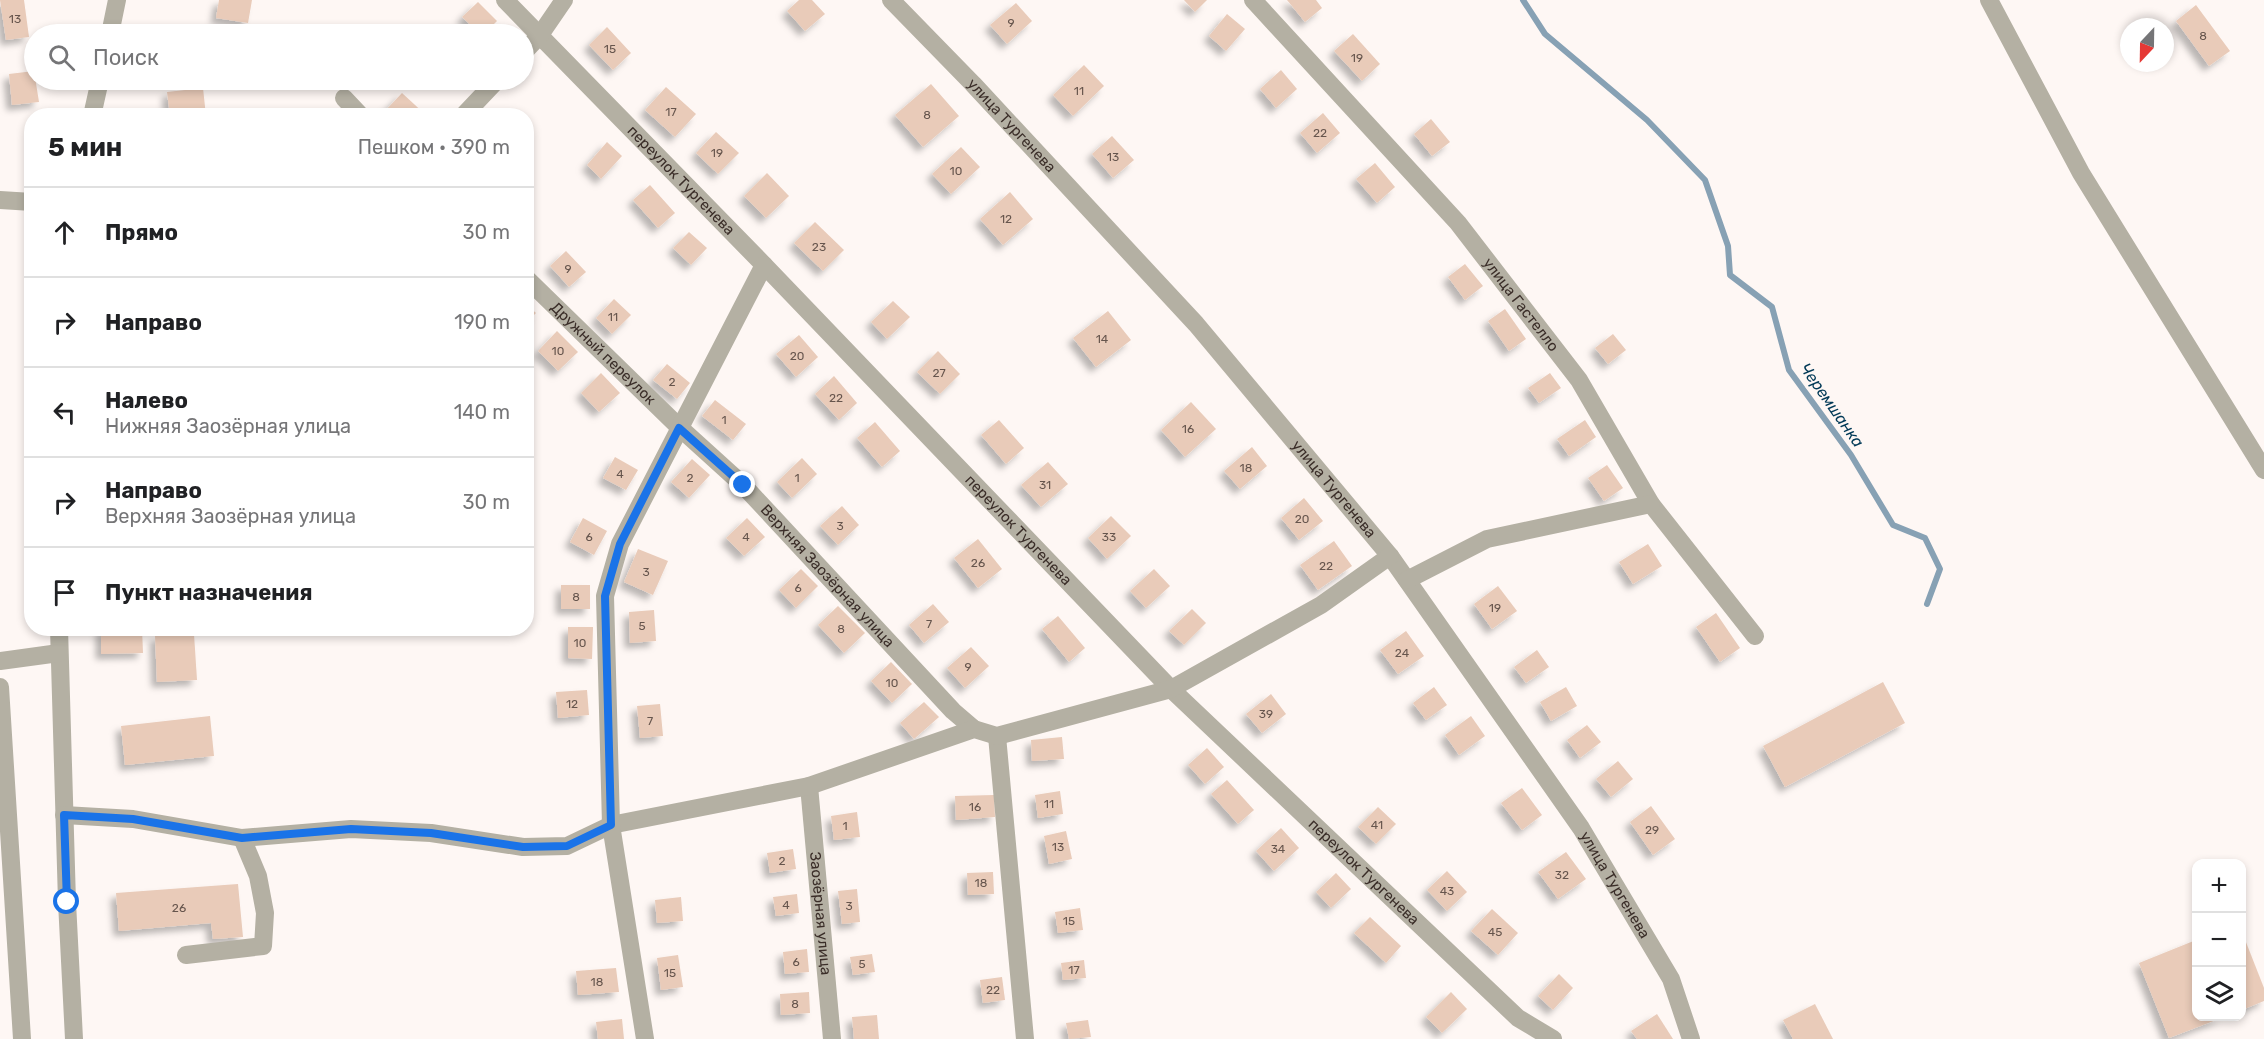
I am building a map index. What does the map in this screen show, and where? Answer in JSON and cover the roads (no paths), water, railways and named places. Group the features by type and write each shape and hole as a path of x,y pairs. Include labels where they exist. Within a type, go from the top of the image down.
{"street":[{"path":"112,24 117,0"},
{"name":"переулок Тургенева","path":"505,0 529,24"},
{"path":"534,41 564,0"},
{"name":"улица Тургенева","path":"891,0 973,84 1196,324 1390,556 1581,828 1671,979 1690,1039"},
{"name":"улица Гастелло","path":"1253,0 1458,223 1578,380 1651,504 1755,636"},
{"path":"1989,0 2081,172 2264,470"},
{"name":"переулок Тургенева","path":"534,29 1170,688 1518,1018 1553,1039"},
{"path":"94,108 98,90"},
{"path":"471,108 488,90"},
{"path":"344,98 353,108"},
{"path":"0,200 24,202"},
{"path":"645,1039 611,825 605,596 620,544 764,265"},
{"name":"Дружный переулок","path":"534,286 679,428"},
{"name":"Верхняя Заозёрная улица","path":"679,428 743,485 953,711 974,729"},
{"path":"1407,579 1487,539 1651,504"},
{"path":"64,815 133,819 242,838 351,829 431,833 523,847 567,846 611,825 809,786 974,729 997,736 1170,688 1321,605 1390,556"},
{"path":"59,636 74,1039"},
{"path":"0,661 59,653"},
{"path":"0,687 22,1039"},
{"path":"997,736 1025,1039"},
{"name":"Заозёрная улица","path":"809,786 832,1039"},
{"path":"186,955 263,946 265,913 258,876 242,838"}],"waterway":[{"name":"Черемшанка","path":"1523,0 1545,34 1647,120 1705,180 1728,246 1730,275 1772,307 1789,370 1851,455 1893,525 1925,538 1940,569 1927,604"}]}
